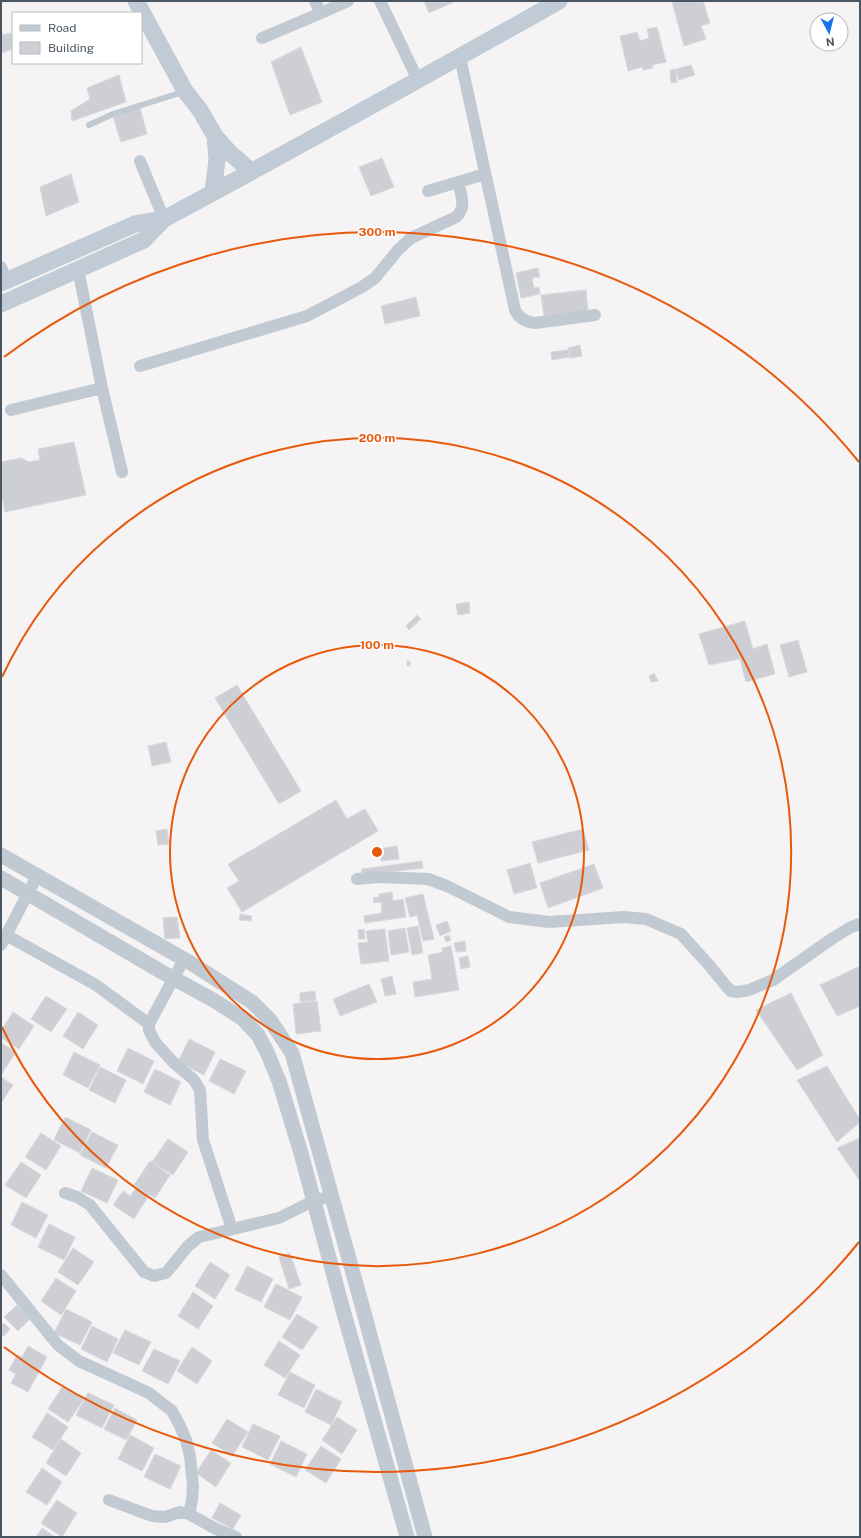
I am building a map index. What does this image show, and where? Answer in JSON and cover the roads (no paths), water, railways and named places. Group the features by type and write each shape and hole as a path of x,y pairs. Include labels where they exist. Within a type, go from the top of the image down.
{"main road":[{"path":"136,1 185,91 200,110 215,136 230,154 251,171"},
{"path":"1,304 144,240 164,219 559,1"},
{"path":"213,192 217,160 215,136"},
{"path":"3,277 135,224 164,219"}],"street":[{"path":"315,1 321,13"},
{"path":"262,38 348,1"},
{"path":"380,1 418,80"},
{"path":"460,57 517,315 525,321 535,323 595,315"},
{"path":"140,161 164,219"},
{"path":"428,191 485,174"},
{"path":"140,366 307,316 362,287 375,278 398,250 411,238 456,217 460,213 463,203 458,182"},
{"path":"78,269 102,388 122,472"},
{"path":"12,410 102,388"},
{"path":"1,855 184,959 252,1002 270,1020 292,1052 425,1537"},
{"path":"37,876 3,940 96,985 149,1024"},
{"path":"357,879 378,877 428,879 447,886 509,917 549,922 624,918 646,919 681,934 727,987 731,991 738,992 749,990 773,980 833,938 851,927 860,924"},
{"path":"1,878 215,1001 243,1019 258,1035 268,1052 279,1081 301,1153 313,1201 407,1537"},
{"path":"184,959 149,1024 149,1030 156,1042 173,1062 194,1080 200,1090 203,1140 232,1229"},
{"path":"65,1193 77,1197 90,1205 144,1272 154,1276 166,1273 188,1246 199,1237 278,1218 313,1201 332,1196"},
{"path":"1,1275 58,1345 79,1361 149,1393 172,1411 186,1440 190,1456 193,1486 189,1514"},
{"path":"109,1500 152,1516 165,1516 180,1512 189,1514 216,1529 236,1537"}],"lane":[{"path":"89,125 113,114 185,91"}]}
